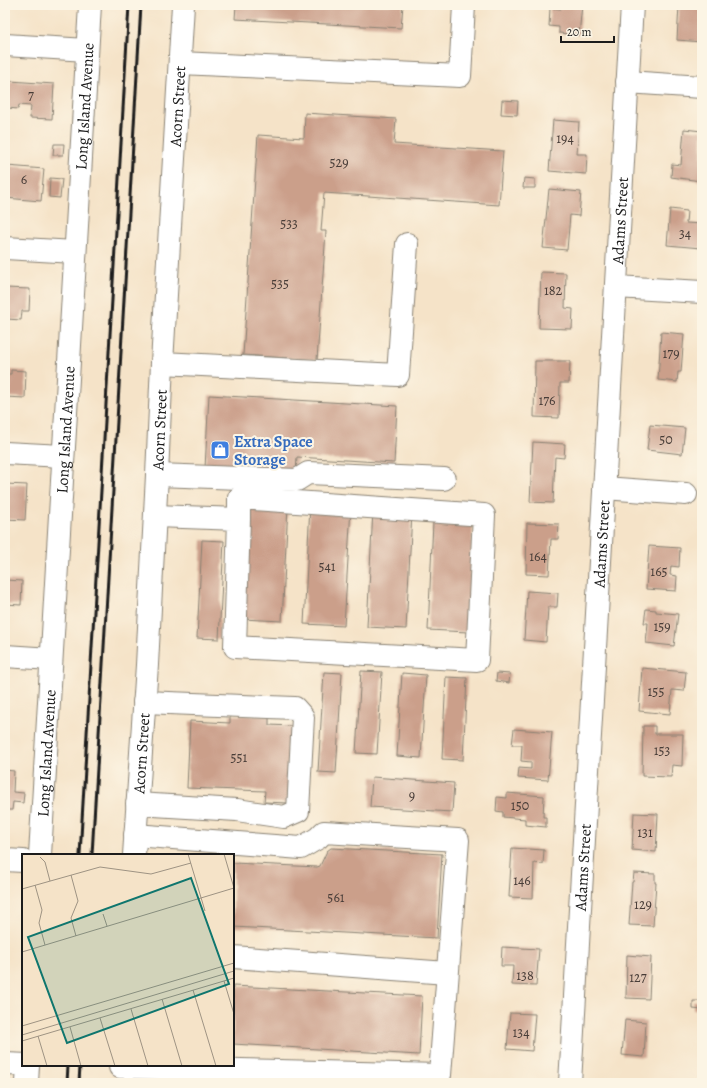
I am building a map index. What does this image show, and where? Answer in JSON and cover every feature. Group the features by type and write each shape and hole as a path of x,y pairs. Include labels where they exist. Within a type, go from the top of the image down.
{"street":[{"name":"Long Island Avenue","path":"40,854 90,5"},
{"name":"Acorn Street","path":"135,845 183,5"},
{"path":"180,63 460,76 464,5"},
{"name":"Adams Street","path":"570,1083 632,5"},
{"path":"5,45 87,50"},
{"path":"627,82 702,87"},
{"path":"162,363 398,375 407,244"},
{"path":"5,248 75,252"},
{"path":"616,287 702,292"},
{"path":"5,453 63,456"},
{"path":"157,475 297,480 308,473 444,479"},
{"path":"604,488 686,494"},
{"path":"239,498 484,515 477,660 235,647 239,519 239,498"},
{"path":"155,516 239,519"},
{"path":"5,656 52,659"},
{"path":"137,804 237,810 284,816 298,811 303,717 295,708 144,702"},
{"path":"120,1072 440,1075 458,840 324,832 318,838 301,848 135,845"},
{"path":"5,860 22,861"},
{"path":"234,957 448,973"},
{"path":"5,1064 22,1065"},
{"path":"27,1083 28,1066"}],"building":[{"path":"236,5 403,5 401,28 235,19"},
{"path":"561,5 582,5 579,35 559,33 559,27 549,26 550,8 561,9"},
{"path":"679,5 702,6 702,42 677,40"},
{"path":"10,81 54,84 52,119 30,118 31,106 19,105 18,109 8,108"},
{"path":"502,100 518,101 517,115 501,114"},
{"path":"305,113 396,119 394,144 503,151 499,205 324,193 321,231 326,231 317,360 243,355 258,135 304,138"},
{"path":"553,120 579,122 577,154 587,154 586,174 549,171"},
{"path":"684,129 702,131 701,181 671,177 672,164 681,165"},
{"path":"54,144 64,144 63,155 53,155"},
{"path":"7,166 44,169 41,201 5,198"},
{"path":"50,178 62,179 60,198 49,197"},
{"path":"524,178 535,179 535,188 523,188"},
{"path":"549,189 581,192 579,216 570,215 567,250 543,248"},
{"path":"670,209 687,211 686,223 702,224 701,248 667,245"},
{"path":"541,272 566,273 565,308 573,309 572,329 539,328"},
{"path":"5,288 30,289 29,311 22,311 21,320 7,319 7,311 5,311"},
{"path":"661,332 684,334 681,372 678,372 677,382 658,380"},
{"path":"535,361 570,361 569,383 560,383 559,418 534,417"},
{"path":"11,370 26,371 25,398 5,397 5,374 11,374"},
{"path":"209,395 397,406 394,463 297,457 296,473 205,468"},
{"path":"650,425 685,428 682,454 647,450"},
{"path":"533,442 565,444 564,458 555,457 553,503 530,502"},
{"path":"5,484 27,485 25,520 5,519"},
{"path":"248,503 288,506 282,621 242,619"},
{"path":"310,506 351,508 344,626 304,624"},
{"path":"373,510 412,512 406,629 367,627"},
{"path":"433,522 473,523 468,632 428,630"},
{"path":"527,523 559,524 558,539 551,539 549,575 526,574"},
{"path":"202,540 224,541 219,639 197,638"},
{"path":"649,546 680,548 679,567 671,566 670,575 677,576 676,591 646,589"},
{"path":"5,580 22,581 21,605 5,604"},
{"path":"527,591 558,593 557,607 548,607 546,642 524,640"},
{"path":"646,609 656,610 656,612 678,614 674,646 646,643 648,623 644,623"},
{"path":"642,668 686,672 684,691 672,690 670,714 639,711"},
{"path":"361,671 382,672 377,754 356,753"},
{"path":"324,672 342,673 336,773 318,772"},
{"path":"402,673 426,675 421,758 397,756"},
{"path":"497,673 510,674 509,683 496,681"},
{"path":"446,677 467,678 463,760 442,759"},
{"path":"230,715 269,716 269,725 292,726 288,803 264,802 265,791 187,788 190,721 230,723"},
{"path":"643,726 655,726 655,734 683,734 682,766 672,765 671,777 642,776"},
{"path":"514,729 552,732 548,780 518,778 519,768 531,769 531,762 521,761 522,745 512,745"},
{"path":"5,770 14,771 13,792 24,793 23,803 13,802 12,810 5,810"},
{"path":"372,777 454,783 452,812 370,807"},
{"path":"507,793 544,796 543,817 546,817 546,827 525,825 525,819 503,817 503,812 496,811 497,797 507,798"},
{"path":"634,813 658,814 656,852 632,850"},
{"path":"331,848 442,854 437,938 234,927 234,863 317,867 320,866 327,851"},
{"path":"512,848 544,850 543,864 534,863 533,898 509,897"},
{"path":"634,873 655,874 656,883 653,926 629,925"},
{"path":"502,947 539,949 536,986 512,985 513,966 501,966"},
{"path":"627,955 651,957 649,999 626,998"},
{"path":"234,986 422,996 419,1055 234,1044"},
{"path":"693,1001 702,1001 702,1010 693,1009"},
{"path":"510,1013 535,1014 532,1051 507,1049"},
{"path":"625,1020 646,1022 644,1057 622,1055"}],"railway":[{"path":"80,854 129,5"},
{"path":"92,854 141,5"},
{"path":"67,1083 68,1066"},
{"path":"79,1083 80,1066"}],"place":[{"name":"Extra Space Storage","path":"220,450"}]}
